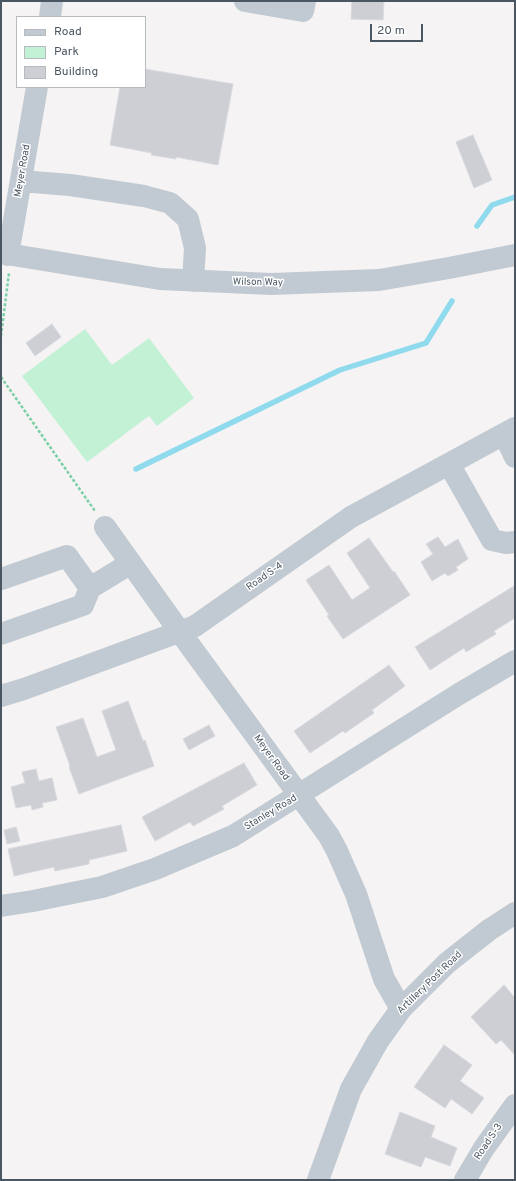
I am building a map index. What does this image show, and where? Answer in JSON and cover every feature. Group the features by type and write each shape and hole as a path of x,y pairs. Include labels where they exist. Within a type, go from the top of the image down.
{"street":[{"path":"50,16 52,1"},
{"path":"245,1 304,11 305,1"},
{"name":"Meyer Road","path":"5,254 21,181 37,88"},
{"path":"21,181 70,185 144,196 170,203 188,220 195,248 193,281"},
{"name":"Wilson Way","path":"5,254 160,279 270,284 379,280 515,255"},
{"path":"509,431 515,457"},
{"name":"Road S-4","path":"1,696 24,690 194,626 351,517 509,431"},
{"path":"449,464 492,540 506,543 515,542"},
{"name":"Meyer Road","path":"105,527 329,836 356,894 384,979 401,1009"},
{"path":"1,579 67,556 90,588"},
{"path":"1,634 83,605 90,588 131,563"},
{"name":"Stanley Road","path":"1,906 102,887 155,869 233,836 299,796 459,694 515,661"},
{"name":"Artillery Post Road","path":"318,1180 351,1089 378,1040 401,1009 447,962 489,930 515,913"},
{"name":"Road S-3","path":"465,1180 484,1148 515,1105"}],"path":[{"path":"1,336 10,277 5,254"},
{"path":"1,378 105,527"}],"green space":[{"path":"85,329 112,365 149,338 194,398 157,426 149,416 87,462 22,376"}],"building":[{"path":"352,1 384,1 383,20 351,19"},
{"path":"146,69 233,84 218,165 176,157 176,159 151,155 152,153 110,145 120,88 146,88"},
{"path":"473,135 492,180 474,188 456,142"},
{"path":"52,324 61,337 35,356 26,343"},
{"path":"438,537 445,547 458,539 468,559 456,567 458,570 448,576 445,573 432,581 421,562 433,554 426,544"},
{"path":"369,538 410,595 343,639 327,616 329,615 306,580 329,565 352,600 370,588 347,553"},
{"path":"514,586 515,618 494,631 496,634 466,652 464,648 430,670 415,647"},
{"path":"389,665 405,686 372,710 374,713 345,733 343,731 310,753 294,731"},
{"path":"128,701 143,741 145,740 154,766 79,794 56,727 83,718 97,757 116,750 102,711"},
{"path":"209,725 215,736 189,750 183,739"},
{"path":"244,763 257,785 222,806 224,809 193,826 190,822 155,841 142,817"},
{"path":"36,769 39,781 52,778 57,800 42,803 43,807 32,810 31,805 16,808 11,787 25,783 22,772"},
{"path":"121,825 127,851 89,860 89,864 55,871 54,867 14,876 8,849"},
{"path":"16,827 20,841 7,844 4,830"},
{"path":"504,985 515,998 515,1055 501,1040 496,1044 471,1017"},
{"path":"444,1045 472,1065 460,1081 484,1098 472,1114 451,1099 445,1108 414,1087"},
{"path":"400,1112 435,1126 431,1137 457,1148 450,1166 425,1157 421,1167 385,1154"}],"waterway":[{"path":"477,226 492,205 515,197"},
{"path":"136,469 340,370 426,343 452,301"}]}
